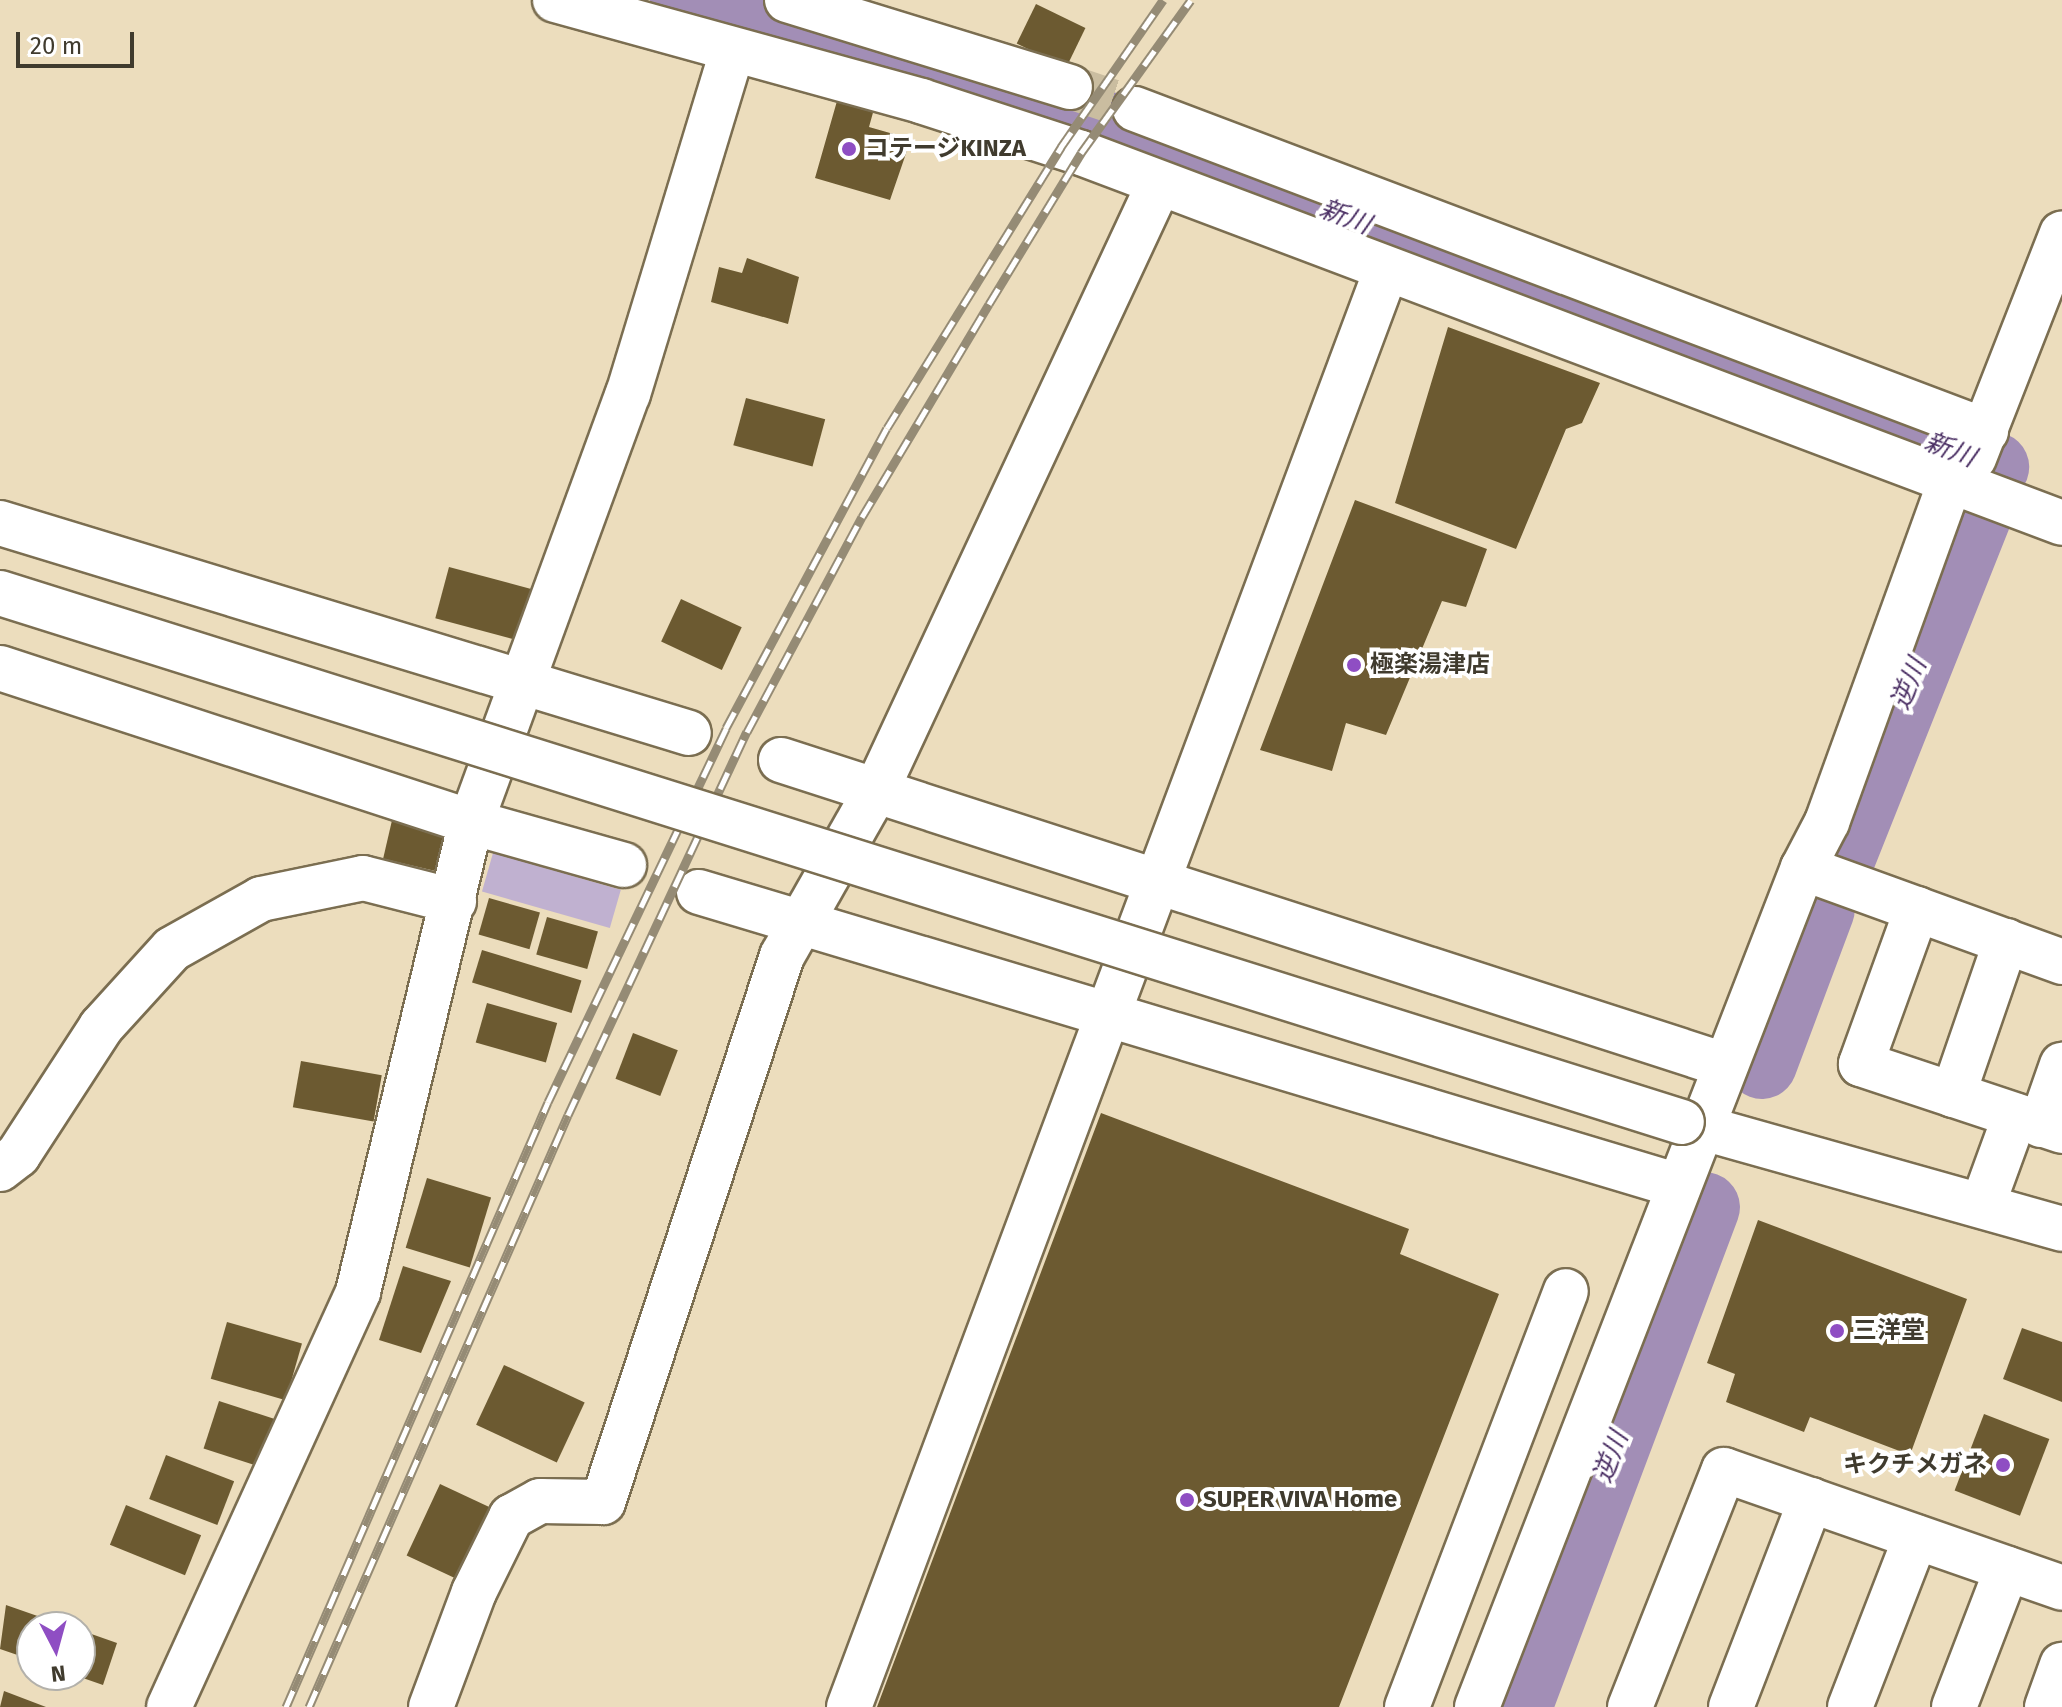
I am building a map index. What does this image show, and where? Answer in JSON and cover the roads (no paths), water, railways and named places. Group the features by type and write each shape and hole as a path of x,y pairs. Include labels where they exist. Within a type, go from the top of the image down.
{"street":[{"path":"555,0 921,101 1159,184 1386,271 1970,462"},
{"path":"169,1707 358,1292 471,822 749,53 775,0 788,0 1070,87"},
{"path":"1135,109 1970,462 2062,523"},
{"path":"431,1707 474,1592 511,1517 540,1501 603,1502 751,1043 800,924 877,789 1159,184"},
{"path":"1477,1707 1679,1186 1691,1125 1839,880 1827,822 2062,234"},
{"path":"849,1707 1109,1015 1155,877 1386,271"},
{"path":"0,523 689,733"},
{"path":"0,593 1691,1125 1983,1204 2062,1229"},
{"path":"0,668 471,822 624,865"},
{"path":"781,760 1155,877 1725,1065"},
{"path":"0,1169 18,1155 101,1027 172,949 261,899 363,878 454,901"},
{"path":"1839,880 2062,962"},
{"path":"699,892 1679,1186"},
{"path":"1917,909 1861,1064 2039,1124"},
{"path":"1953,1095 2006,941"},
{"path":"1983,1204 2039,1124 2062,1065"},
{"path":"1407,1707 1566,1291"},
{"path":"1525,1400 1586,1426"},
{"path":"1630,1707 1724,1470 2062,1588"},
{"path":"1731,1707 1811,1500"},
{"path":"1850,1707 1916,1537"},
{"path":"1954,1707 2007,1569"},
{"path":"2047,1707 2062,1665"}],"waterway":[{"name":"新川","path":"685,0 1138,136 1994,467"},
{"name":"逆川","path":"1842,854 1977,514"},
{"name":"逆川","path":"1762,1064 1820,909"},
{"name":"逆川","path":"1517,1707 1705,1207"}],"tunnel":[{"path":"1070,87 1135,109"}],"railway":[{"path":"286,1707 548,1102 726,728 887,428 1061,147 1163,0"},
{"path":"309,1707 568,1115 747,732 862,517 989,304 1081,153 1191,0"}],"place":[{"name":"コテージKINZA","path":"849,149"},
{"name":"極楽湯津店","path":"1354,665"},
{"name":"三洋堂","path":"1837,1331"},
{"name":"キクチメガネ","path":"2003,1465"},
{"name":"SUPER VIVA Home","path":"1187,1500"}]}
